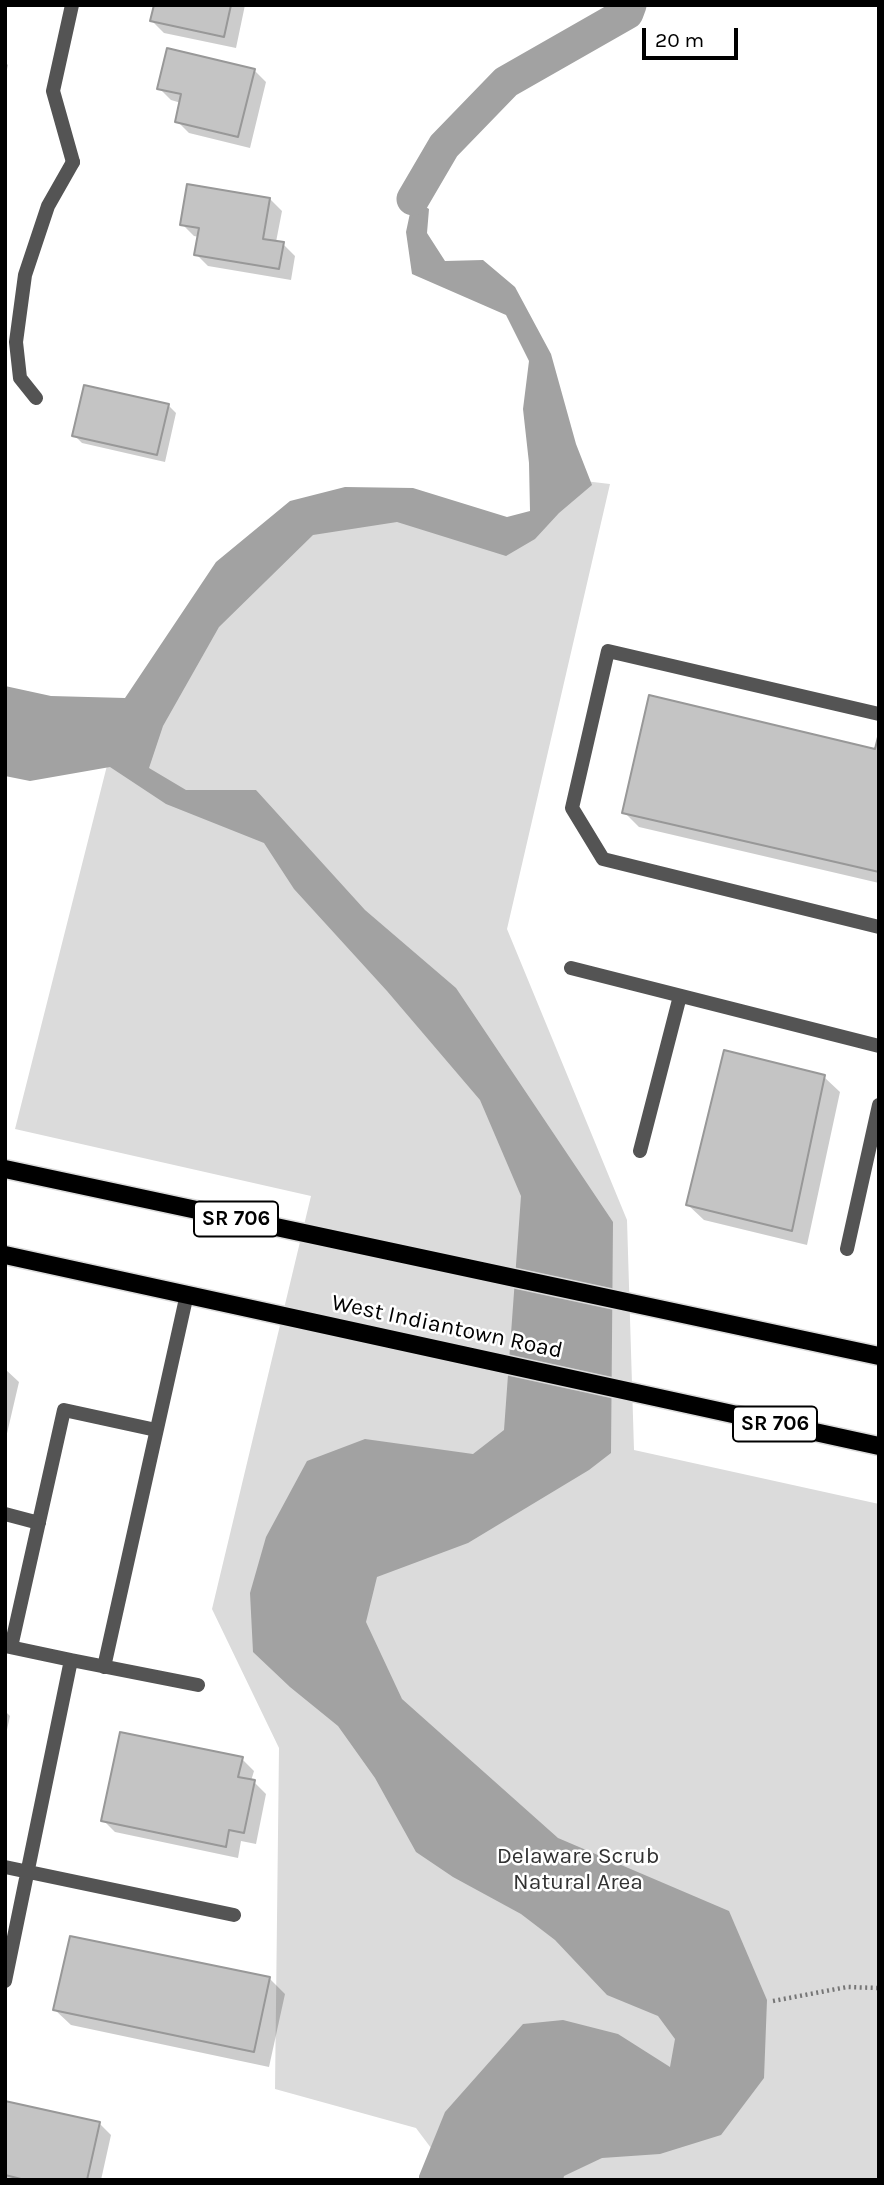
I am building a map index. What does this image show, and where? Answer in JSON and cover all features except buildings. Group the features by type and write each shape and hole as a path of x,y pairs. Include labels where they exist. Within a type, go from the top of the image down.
{"main road":[{"name":"SR 706","path":"5,1169 879,1356"},
{"name":"West Indiantown Road","path":"5,1255 879,1447"}],"street":[{"path":"36,398 20,378 16,342 25,275 48,206 73,162 53,91 72,5"},
{"path":"879,714 608,651 572,808 603,859 879,927"},
{"path":"571,968 879,1046"},
{"path":"640,1151 680,996"},
{"path":"847,1249 876,1133 879,1105"},
{"path":"104,1667 187,1294"},
{"path":"156,1430 64,1409 8,1647 198,1685"},
{"path":"5,1514 39,1522"},
{"path":"5,1981 71,1660"},
{"path":"5,1867 234,1915"}],"path":[{"path":"774,2001 847,1987 879,1988"}],"green space":[{"name":"Delaware Scrub Natural Area","path":"576,480 610,484 507,929 627,1220 634,1450 879,1504 879,2180 455,2180 416,2128 275,2089 279,1748 212,1609 311,1196 15,1129 115,734 284,529 403,506 513,537"}],"shaded area":[{"path":"413,199 429,209 427,233 445,261 483,260 515,287 551,354 576,444 592,485 559,513 535,539 506,556 397,522 313,535 219,627 163,726 149,768 186,790 256,790 365,910 456,988 613,1222 611,1453 589,1470 468,1543 377,1577 366,1622 402,1699 558,1838 729,1911 767,2000 764,2078 721,2135 660,2154 602,2158 564,2176 563,2180 419,2180 419,2176 445,2112 523,2024 563,2020 618,2034 670,2067 675,2039 658,2016 607,1995 555,1940 521,1914 453,1877 416,1852 375,1778 338,1726 290,1687 253,1652 250,1593 266,1537 307,1461 365,1439 473,1454 504,1430 521,1196 480,1100 387,991 294,889 264,843 166,804 110,767 30,781 5,776 5,686 51,696 125,698 216,562 290,501 345,487 413,488 507,517 530,511 529,463 523,409 529,361 506,315 412,274 406,232"}],"waterway":[{"path":"413,199 444,146 506,82 627,13 630,5"}]}
